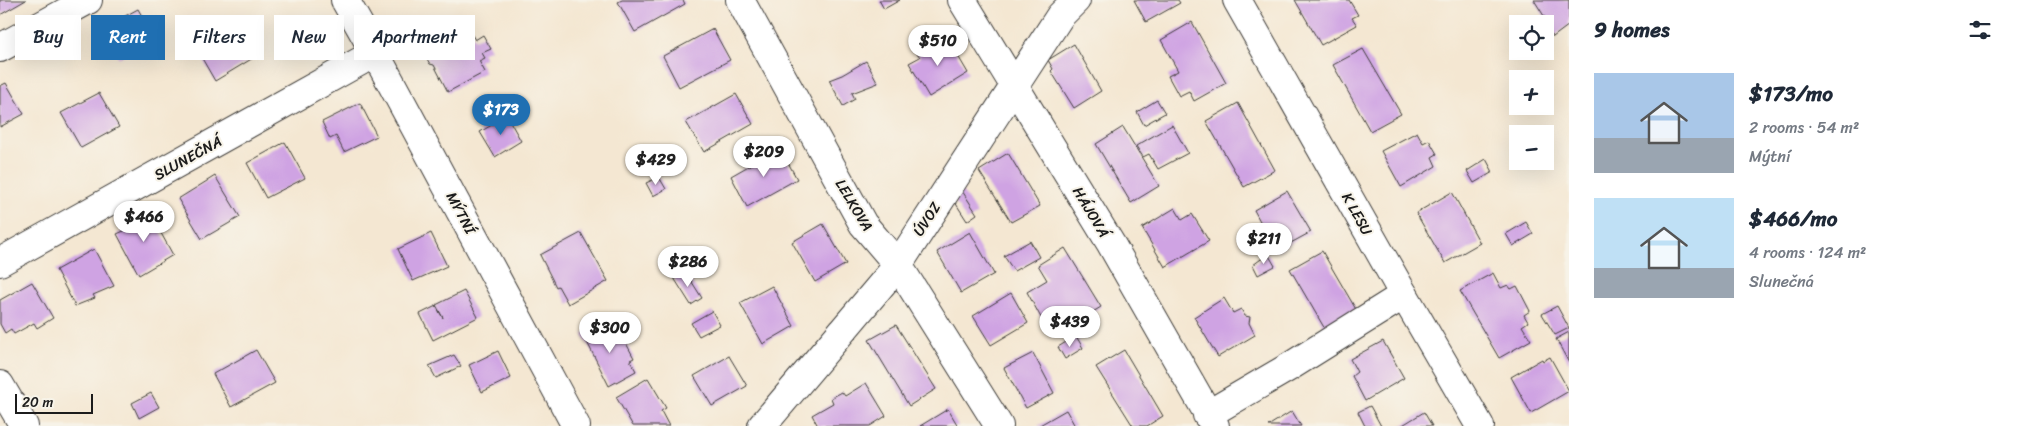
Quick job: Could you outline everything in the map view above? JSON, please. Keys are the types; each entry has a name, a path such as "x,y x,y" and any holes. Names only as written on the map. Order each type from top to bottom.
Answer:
{"street":[{"path":"0,48 88,0"},
{"name":"MÝTNÍ","path":"345,0 354,15"},
{"name":"LELKOVA","path":"740,0 863,224 898,265 999,426"},
{"name":"HÁJOVÁ","path":"962,0 1111,244 1211,420"},
{"name":"ÚVOZ","path":"762,426 898,265 1060,16 1076,0"},
{"name":"K LESU","path":"1237,0 1480,426"},
{"name":"SLUNEČNÁ","path":"0,262 363,60"},
{"name":"MÝTNÍ","path":"380,60 576,426"},
{"path":"1211,420 1289,367 1404,295"},
{"path":"0,385 24,426"}],"building":[{"path":"0,0 26,0 0,15"},
{"path":"622,0 683,0 685,4 635,32 618,2"},
{"path":"879,0 900,0 884,9"},
{"path":"1134,0 1178,0 1180,3 1146,22"},
{"path":"1295,0 1349,0 1358,15 1352,18 1357,25 1321,45"},
{"path":"1534,0 1569,0 1569,25 1554,36 1554,15 1543,15"},
{"path":"138,9 141,15 127,15"},
{"path":"1192,22 1226,83 1194,101 1189,91 1179,96 1168,76 1178,71 1161,40"},
{"path":"713,29 730,60 679,87 663,56"},
{"path":"483,35 491,49 482,53 485,58 479,61 485,72 448,92 434,65 430,64 428,60 475,60 475,40"},
{"path":"948,39 968,73 929,97 909,63 920,57 916,52 934,41 937,46"},
{"path":"1074,44 1101,91 1074,108 1051,71 1053,69 1048,60"},
{"path":"1363,49 1401,114 1370,131 1333,65"},
{"path":"203,60 250,60 215,81"},
{"path":"866,61 878,83 852,93 855,99 843,106 829,80"},
{"path":"6,83 24,114 0,127 0,86"},
{"path":"99,93 119,127 81,148 61,113"},
{"path":"736,94 753,124 704,152 686,122"},
{"path":"1157,100 1165,113 1144,125 1137,112"},
{"path":"360,103 377,136 344,152 336,136 330,139 322,122"},
{"path":"1238,103 1275,170 1244,187 1206,121"},
{"path":"507,116 521,141 495,157 480,132"},
{"path":"1172,125 1188,153 1158,169 1149,154 1143,157 1136,146"},
{"path":"1123,127 1159,186 1131,203 1096,144"},
{"path":"1417,132 1423,143 1429,140 1437,154 1432,157 1436,166 1401,187 1381,151"},
{"path":"285,142 305,178 266,198 247,163"},
{"path":"780,148 797,179 747,207 731,176"},
{"path":"1008,153 1040,206 1011,222 979,171"},
{"path":"1486,159 1493,172 1474,183 1467,171"},
{"path":"215,176 240,217 202,239 178,199"},
{"path":"659,177 666,189 653,196 646,183"},
{"path":"957,183 977,214 967,221 951,196"},
{"path":"1287,191 1311,232 1276,251 1254,210"},
{"path":"1452,192 1480,243 1445,263 1416,213"},
{"path":"1175,208 1182,220 1192,214 1209,241 1165,267 1142,228"},
{"path":"139,214 142,220 151,215 173,255 139,275 117,234 126,230 122,224"},
{"path":"1526,222 1533,234 1513,246 1506,234"},
{"path":"823,224 846,264 815,282 792,242"},
{"path":"970,232 994,274 961,293 937,252"},
{"path":"431,233 447,266 413,281 398,249"},
{"path":"581,233 608,281 568,304 558,286 556,287 540,255"},
{"path":"1030,241 1039,257 1014,271 1004,256"},
{"path":"1065,248 1101,307 1073,324 1066,312 1045,325 1027,292 1047,280 1038,265"},
{"path":"94,249 114,286 93,295 95,298 75,306 56,270"},
{"path":"1322,251 1361,318 1329,336 1290,269"},
{"path":"1268,254 1275,266 1258,275 1253,265"},
{"path":"685,271 702,298 691,305 674,278"},
{"path":"1493,273 1501,288 1508,285 1511,289 1517,286 1530,311 1524,315 1528,322 1522,326 1531,340 1499,358 1460,291"},
{"path":"32,282 53,318 37,328 34,323 14,334 11,329 5,333 0,324 0,300"},
{"path":"772,286 794,326 763,344 740,303"},
{"path":"464,291 478,317 433,340 420,314 436,306 443,318 436,305"},
{"path":"1011,293 1028,323 991,345 973,316"},
{"path":"1224,298 1233,313 1241,309 1245,316 1250,317 1249,323 1255,335 1218,357 1194,317"},
{"path":"1557,306 1569,328 1555,335 1542,314"},
{"path":"712,311 720,325 699,336 691,323"},
{"path":"603,323 610,336 620,332 634,358 630,360 636,371 609,386 583,334"},
{"path":"896,325 936,389 909,406 869,340"},
{"path":"1569,332 1569,363 1556,339"},
{"path":"1076,336 1083,348 1065,359 1058,347"},
{"path":"1383,341 1404,378 1365,401 1352,376 1357,372 1350,359"},
{"path":"256,350 275,383 231,407 213,374"},
{"path":"1124,350 1163,416 1147,426 1133,426 1096,367"},
{"path":"498,351 511,378 482,392 469,365"},
{"path":"1033,353 1054,393 1026,408 1004,368"},
{"path":"454,355 461,366 436,378 429,366"},
{"path":"729,356 747,386 712,406 694,376"},
{"path":"1550,357 1569,391 1531,413 1511,377 1542,359 1543,361"},
{"path":"648,378 666,408 661,411 669,426 633,426 616,397"},
{"path":"866,383 886,416 870,426 818,426 812,415 833,403 831,398 842,392 845,396"},
{"path":"151,393 159,407 139,418 132,403"},
{"path":"1370,406 1381,426 1365,426 1358,412"},
{"path":"948,409 958,426 920,426"},
{"path":"1066,410 1075,426 1038,426"},
{"path":"1292,411 1301,426 1268,426"},
{"path":"1424,412 1432,426 1401,426"}]}
